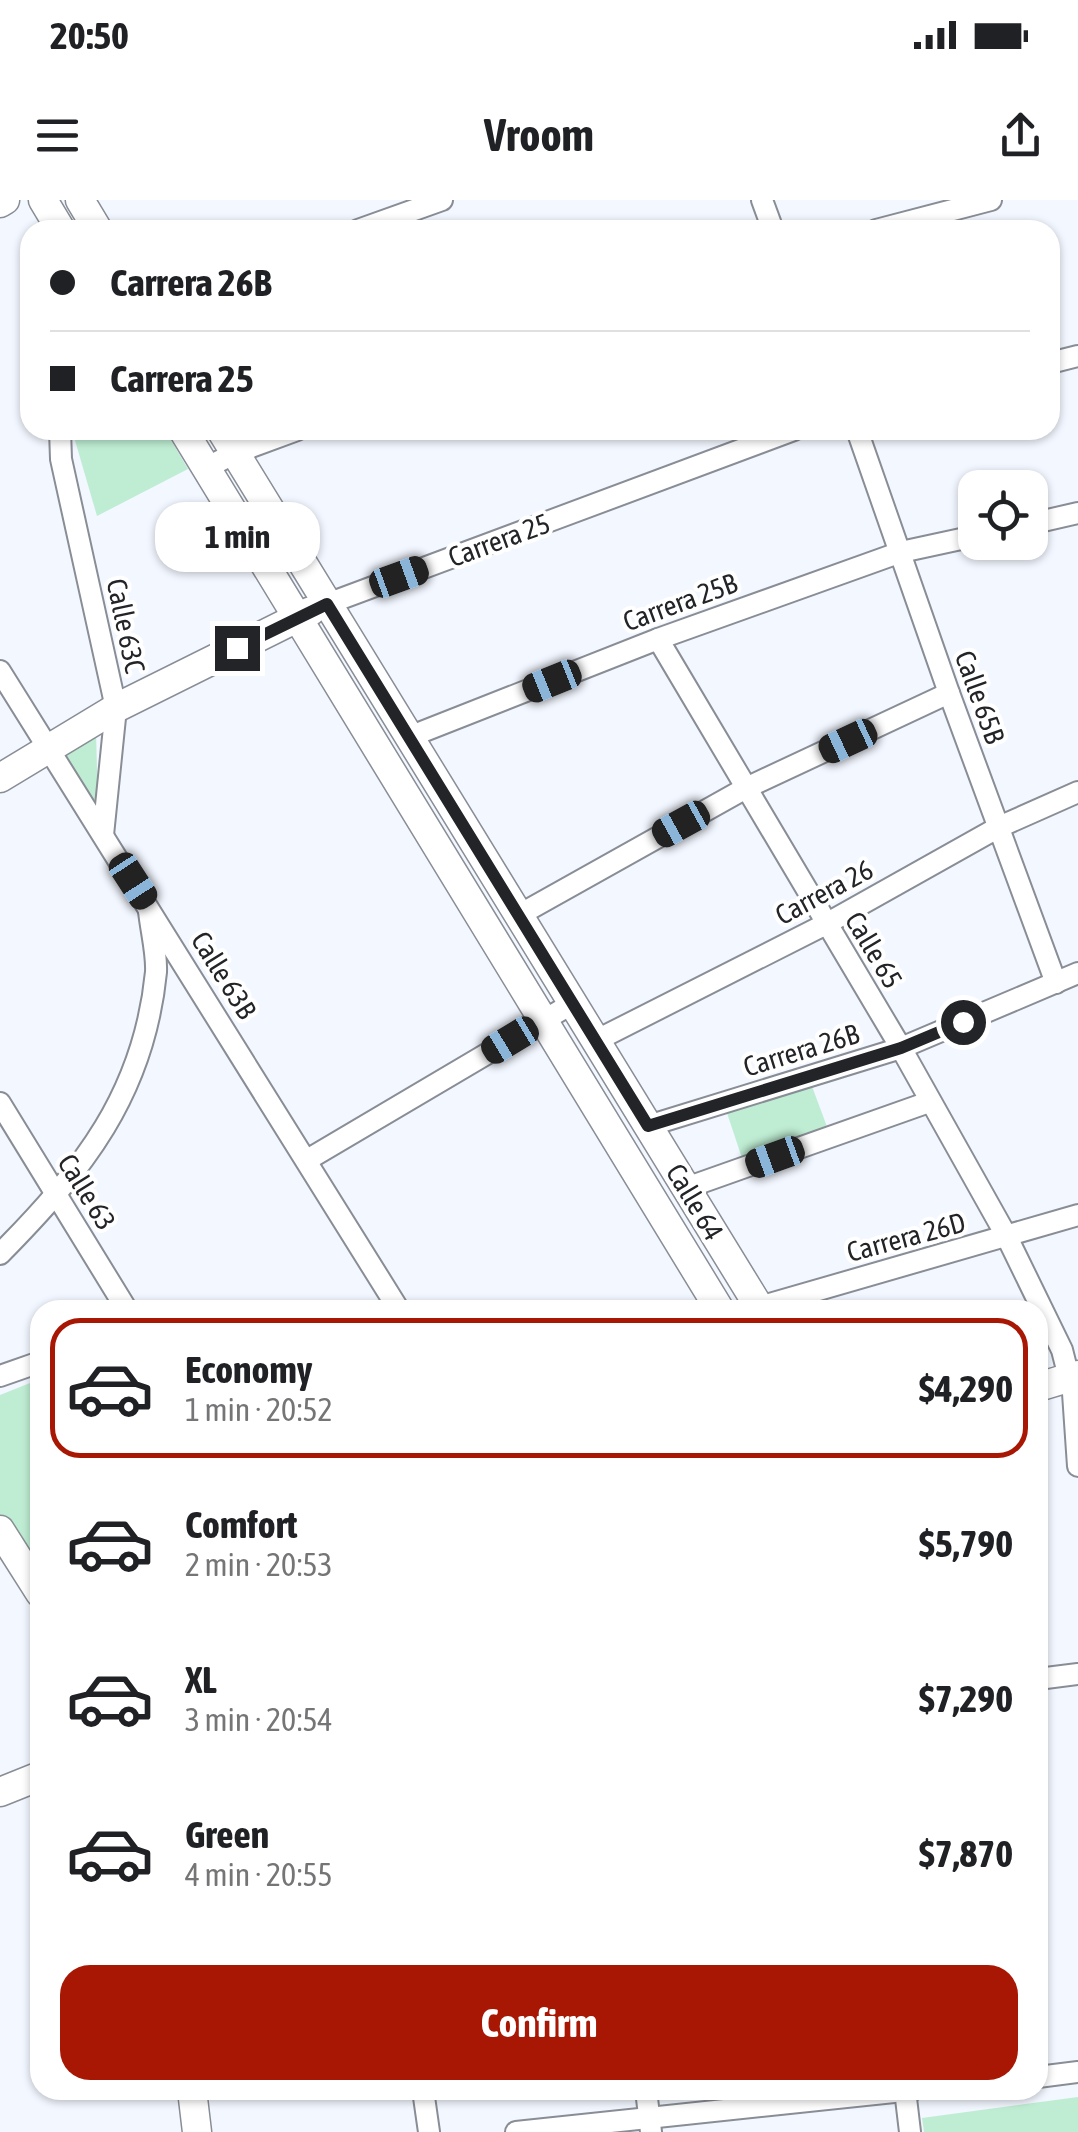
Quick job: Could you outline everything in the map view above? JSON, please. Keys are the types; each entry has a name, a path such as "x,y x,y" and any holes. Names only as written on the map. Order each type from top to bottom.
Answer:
{"street":[{"path":"386,220 442,200"},
{"path":"914,220 991,200"},
{"name":"Calle 63C","path":"60,440 61,459 116,708 103,835"},
{"name":"Calle 64","path":"189,440 714,1300"},
{"name":"Carrera 25","path":"0,778 116,708 327,604 767,440"},
{"name":"Calle 65B","path":"861,440 1056,982"},
{"path":"206,468 228,441"},
{"name":"Calle 64","path":"228,441 751,1300"},
{"path":"1048,520 1078,513"},
{"name":"Carrera 25B","path":"409,737 658,638 900,552 958,540"},
{"name":"Calle 65","path":"658,638 901,1048 1007,1237 1038,1300"},
{"name":"Calle 63B","path":"0,671 393,1300"},
{"path":"518,915 746,788 949,693"},
{"path":"408,798 437,782"},
{"name":"Carrera 26","path":"595,1040 826,924 999,827 1078,792"},
{"path":"0,1254 56,1197 117,1111 144,1037 156,968 148,904"},
{"name":"Carrera 26B","path":"648,1126 901,1048 1078,973"},
{"path":"307,1160 572,1003"},
{"path":"686,1188 930,1102"},
{"name":"Calle 63","path":"0,1103 121,1300"},
{"name":"Carrera 26D","path":"784,1300 1078,1215"},
{"name":"Calle 65","path":"1048,1321 1074,1376 1078,1466"},
{"path":"0,1376 30,1366"},
{"path":"1048,1384 1074,1376"},
{"path":"0,1530 30,1577"},
{"path":"1048,1678 1078,1674"},
{"path":"0,1792 30,1780"},
{"path":"1048,2076 1078,2072"},
{"path":"193,2100 197,2132"},
{"path":"424,2100 429,2132"},
{"path":"647,2100 650,2125"},
{"path":"516,2132 650,2125 834,2100"},
{"path":"908,2100 910,2132"}],"green space":[{"path":"75,440 171,440 188,469 97,516"},
{"path":"96,731 98,808 57,750"},
{"path":"810,1081 829,1132 743,1161 725,1107"},
{"path":"30,1383 30,1563 0,1516 0,1395"},
{"path":"1078,2097 1078,2132 924,2132 922,2118"}],"route":[{"path":"237,648 327,604 648,1126 901,1048 963,1022"}]}
